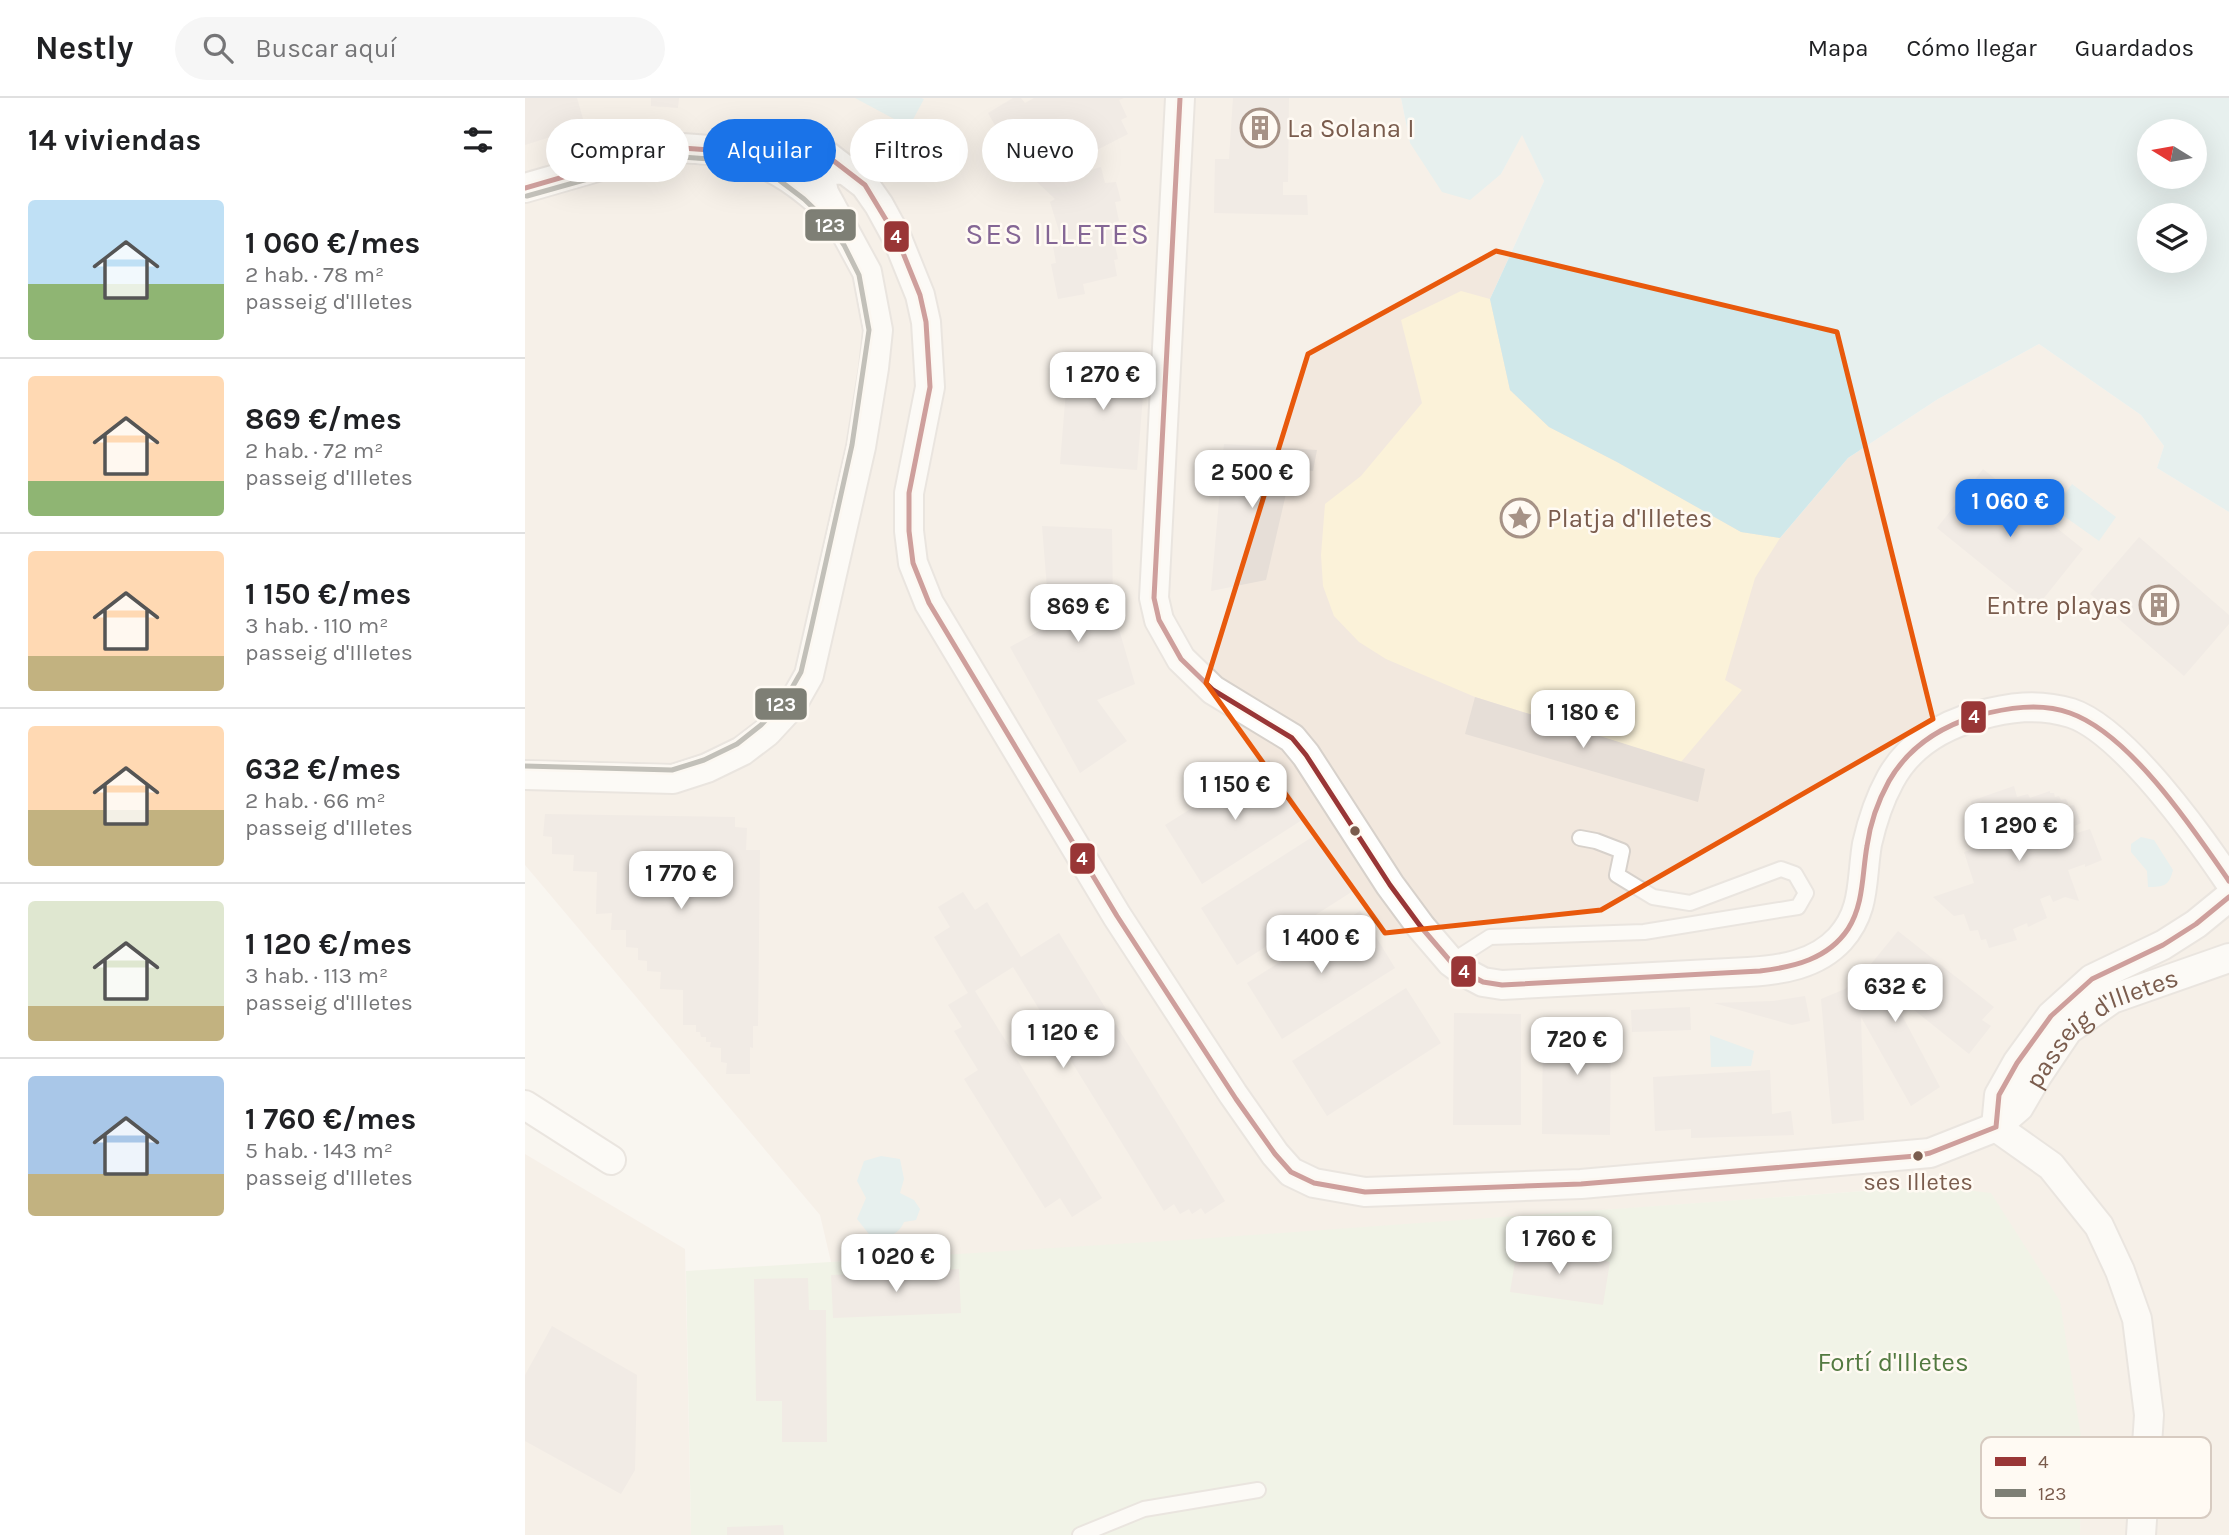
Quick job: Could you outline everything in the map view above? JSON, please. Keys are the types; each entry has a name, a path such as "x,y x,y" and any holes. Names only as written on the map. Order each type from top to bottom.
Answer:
{"street":[{"path":"1180,98 1154,598 1159,620 1181,659 1213,690 1292,738 1306,755 1390,885 1420,927 1451,962 1483,982 1502,985 1748,972 1804,964 1839,940 1855,918 1861,902 1867,845 1876,810 1891,778 1908,754 1931,734 1961,720 2027,706 2072,714 2093,723 2157,785 2229,881"},
{"name":"passeig d'Illetes","path":"525,188 632,157 681,148 703,150"},
{"name":"passeig d'Illetes","path":"836,162 865,185 879,205 897,239 920,295 926,321 930,387 909,493 909,531 913,563 929,603 1117,916 1236,1099 1291,1172 1314,1184 1365,1192 1581,1184 1930,1153 1996,1128 2019,1107 2068,1030 2112,999 2229,958"},
{"path":"525,775 673,779 707,768 741,751 768,732 792,705 809,675 861,446 878,330 867,272 824,193 821,179 826,169 847,170"},
{"path":"796,182 837,217"},
{"name":"passeig d'Illetes","path":"1996,1128 1999,1095 2017,1063 2051,1016 2092,979 2163,945 2196,924 2229,897"},
{"path":"525,1105 611,1160"},
{"path":"1996,1128 2051,1166 2099,1226 2120,1271 2137,1319 2149,1415 2148,1437"}],"lane":[{"path":"1451,962 1490,937 1644,932 1798,907 1805,893 1795,874 1781,869 1690,902 1653,897 1616,875 1622,851 1580,838"},
{"path":"1080,1535 1144,1509 1258,1490"}],"highlighted area":[{"path":"1496,251 1837,332 1933,719 1601,910 1385,933 1206,683 1308,354"}],"shaded area":[{"path":"525,98 1401,98 1410,143 1501,174 1522,134 1544,181 1490,299 1780,538 1848,458 1938,399 2039,344 2141,415 2164,446 2157,468 2229,512 2229,1535 2080,1535 2080,1518 2211,1518 2211,1437 2067,1437 1933,1186 1005,1254 831,1262 820,1215 525,865"},
{"path":"525,1154 685,1249 691,1535 525,1535"}],"green space":[{"name":"Fortí d'Illetes","path":"1933,1186 1991,1193 2060,1301 2081,1437 1981,1437 1981,1518 2080,1518 2080,1535 691,1535 686,1271 1197,1239"}],"sand":[{"name":"Platja d'Illetes","path":"1461,291 1490,299 1510,390 1549,427 1741,532 1780,538 1755,578 1725,680 1742,690 1681,762 1475,697 1386,659 1359,642 1334,616 1323,586 1321,555 1325,504 1361,476 1422,403 1401,320"}],"water":[{"path":"855,98 924,99 913,119 894,119"},
{"path":"1401,98 2229,98 2229,512 2157,468 2164,446 2141,415 2039,344 1938,399 1848,458 1780,538 1741,532 1549,427 1510,390 1490,299 1544,181 1522,135 1501,174 1470,200 1442,192 1410,143"},
{"path":"2072,484 2116,517 2099,541 2054,509"},
{"path":"2141,837 2154,840 2173,870 2170,879 2158,887 2148,887 2147,871 2131,852 2131,844"},
{"path":"1710,1035 1754,1051 1751,1066 1711,1067"},
{"path":"881,1156 900,1159 904,1179 900,1193 914,1200 920,1209 916,1220 904,1222 895,1233 887,1237 872,1238 857,1219 866,1198 857,1181 864,1161"}],"building":[{"path":"525,98 577,98 583,119 546,119 546,138 525,145"},
{"path":"651,98 679,98 678,108 651,106"},
{"path":"1013,98 1021,98 1025,103 1034,98 1124,98 1119,100 1127,117 1121,120 1128,134 1098,149 1098,119 991,119 988,113"},
{"name":"La Solana I","path":"1233,98 1289,98 1288,182 1283,182 1283,195 1307,195 1308,215 1214,213 1215,159 1229,159"},
{"path":"1101,167 1105,183 1116,182 1121,201 1115,202 1119,221 1114,222 1117,234 1121,233 1123,244 1115,245 1117,276 1083,284 1085,294 1058,299 1051,264 1056,263 1053,246 1063,244 1050,202 1055,199 1037,182 1098,182 1098,168"},
{"path":"1069,353 1146,359 1137,470 1060,464"},
{"path":"1224,444 1317,450 1313,471 1292,468 1266,580 1211,591"},
{"path":"1983,469 2083,549 2036,608 1937,528"},
{"path":"1042,526 1112,529 1113,609 1135,684 1097,700 1127,741 1080,773 1010,647 1050,625"},
{"name":"Entre playas","path":"2139,537 2229,615 2229,624 2184,676 2090,594"},
{"path":"1475,697 1705,769 1698,802 1465,734"},
{"path":"1269,760 1305,818 1202,884 1165,825"},
{"path":"2014,786 2017,797 2028,794 2030,798 2050,791 2061,800 2066,799 2069,806 2074,805 2081,823 2075,826 2077,833 2090,829 2102,860 2068,870 2079,901 2065,897 2053,902 2050,895 2040,899 2047,918 2028,927 2027,923 2013,929 2017,940 1989,948 1986,939 1981,940 1978,930 1970,931 1964,914 1954,916 1933,897 1974,883 1964,852 1980,847 1971,801"},
{"path":"545,814 735,817 735,827 747,828 746,850 760,850 758,1026 753,1026 750,1074 726,1074 727,1063 721,1062 721,1048 710,1047 711,1042 706,1042 706,1037 701,1037 700,1032 696,1032 696,1025 683,1025 683,990 660,989 661,972 647,971 647,961 638,960 638,948 626,947 626,930 611,930 612,913 596,914 597,872 573,871 574,855 552,854 552,837 543,836"},
{"path":"1317,834 1353,891 1237,965 1201,908"},
{"path":"963,892 975,910 987,902 1021,957 1059,933 1225,1201 1205,1214 1201,1208 1192,1214 1189,1209 1180,1214 1174,1204 1164,1211 1013,967 975,991 1102,1198 1072,1217 1060,1198 1045,1208 964,1079 978,1070 954,1031 962,1027 948,1005 968,993 934,937 950,927 938,907"},
{"path":"1360,911 1395,968 1282,1039 1247,983"},
{"path":"1898,931 1994,1007 1982,1020 1991,1026 1969,1054 1888,989 1940,1087 1911,1106 1861,1017 1864,1120 1832,1124 1821,999 1845,989 1871,964"},
{"path":"1406,988 1441,1043 1327,1116 1292,1061"},
{"path":"1805,996 1810,1021 1792,1025 1714,1003 1773,1001"},
{"path":"1690,1007 1691,1030 1632,1032 1631,1010"},
{"path":"1454,1013 1521,1014 1521,1125 1453,1125"},
{"path":"1543,1020 1611,1020 1610,1135 1542,1134"},
{"path":"1770,1070 1772,1114 1791,1111 1794,1135 1691,1138 1691,1129 1655,1131 1653,1077"},
{"path":"1518,1244 1610,1262 1603,1305 1510,1292"},
{"path":"959,1269 961,1313 833,1318 831,1275"},
{"path":"808,1278 809,1310 826,1310 827,1442 782,1442 782,1401 756,1401 754,1279"},
{"path":"552,1326 637,1375 635,1470 621,1494 525,1441 525,1375"},
{"path":"783,1525 784,1535 727,1535 727,1527"}],"transit line":[{"name":"4","path":"1180,98 1154,598 1159,620 1181,659 1213,690 1292,738 1306,755 1390,885 1451,962 1483,982 1502,985 1760,971 1809,960 1831,948 1853,919 1860,899 1868,838 1875,813 1889,781 1906,758 1926,740 1950,726 1976,716 2023,707 2070,713 2093,724 2115,741 2159,786 2229,881"},
{"name":"4","path":"525,188 632,157 682,148 724,151 779,148 826,155 865,185 897,238 920,295 926,322 930,387 909,493 909,531 913,563 929,603 1117,916 1236,1099 1291,1172 1314,1183 1365,1192 1581,1184 1916,1156 1996,1127"},
{"name":"123","path":"525,766 672,770 704,760 737,744 761,725 785,700 801,672 811,629 852,445 869,330 859,275 829,223 779,180 750,167 723,160 682,157 634,166 527,196"},
{"name":"4","path":"1996,1127 1999,1095 2017,1063 2051,1016 2092,979 2163,945 2196,924 2229,897"}],"place":[{"name":"La Solana I","path":"1260,128"},
{"name":"Platja d'Illetes","path":"1520,518"},
{"name":"Entre playas","path":"2159,605"},
{"name":"ses Illetes","path":"1918,1156"}],"district":[{"name":"SES ILLETES","path":"1058,234"}]}
